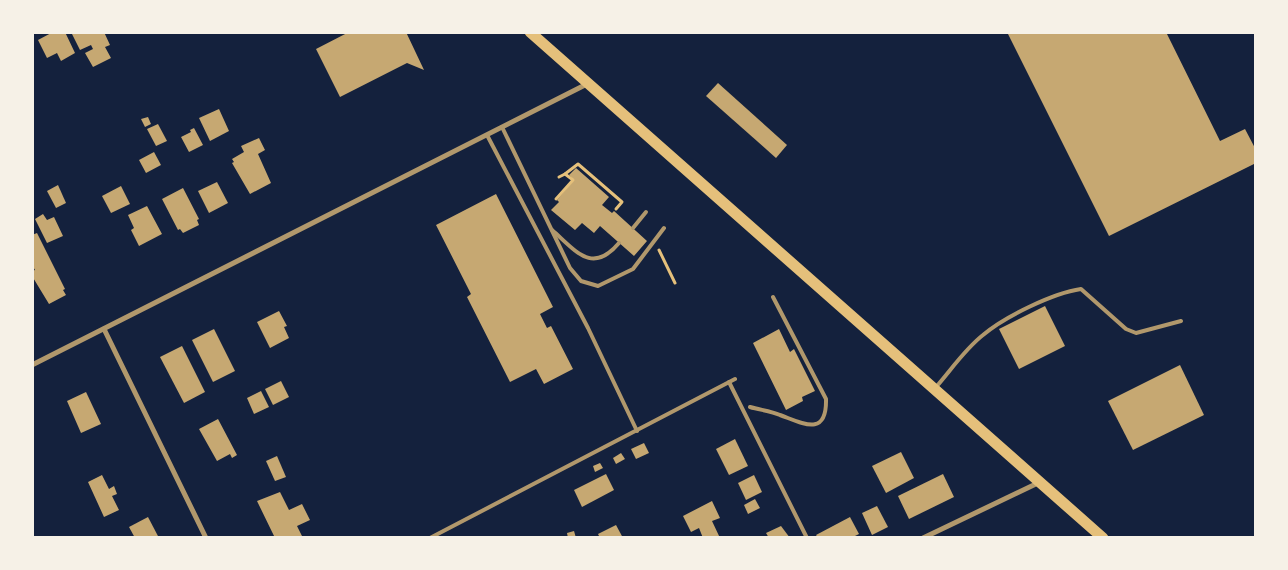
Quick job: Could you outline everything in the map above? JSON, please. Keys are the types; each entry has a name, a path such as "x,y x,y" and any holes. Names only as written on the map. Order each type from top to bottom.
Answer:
{"main road":[{"path":"530,32 1103,538"}],"street":[{"path":"32,365 589,84"},
{"path":"104,329 206,538"},
{"path":"923,538 1040,482"}],"lane":[{"path":"502,127 570,268 581,281 598,286 634,269 664,228"},
{"path":"487,135 588,328 637,431"},
{"path":"633,228 646,212"},
{"path":"551,228 579,254 594,260 605,257 619,243"},
{"path":"935,388 988,331 1051,297 1069,291 1081,289 1126,329 1136,332 1181,321"},
{"path":"750,407 780,415 804,426 814,424 822,418 826,410 826,398 773,297"},
{"path":"430,538 735,379"},
{"path":"729,382 808,538"}],"path":[{"path":"559,177 578,164 622,202 616,210"},
{"path":"556,199 573,180 566,174"},
{"path":"654,244 675,283"}],"building":[{"path":"53,32 65,32 75,53 61,61 57,53 47,58 38,40"},
{"path":"71,32 104,32 110,45 105,47 111,58 93,67 85,53 93,49 91,45 80,50"},
{"path":"349,32 406,32 424,70 407,63 340,97 316,49"},
{"path":"1007,32 1166,32 1220,141 1245,129 1256,150 1256,163 1109,236"},
{"path":"718,83 787,145 776,158 706,96"},
{"path":"219,109 229,131 210,141 199,118"},
{"path":"148,117 151,124 145,127 141,119"},
{"path":"158,124 167,141 156,146 147,129"},
{"path":"194,128 203,145 189,152 181,137 191,132 190,130"},
{"path":"259,138 265,150 258,154 271,183 250,194 232,163 234,162 232,159 244,152 241,146"},
{"path":"154,152 161,165 146,173 139,160"},
{"path":"576,168 609,197 602,205 612,213 614,211 647,241 634,256 600,226 594,233 582,223 575,230 551,210 574,180 569,175"},
{"path":"217,182 228,203 209,213 198,191"},
{"path":"58,185 66,203 56,208 47,191"},
{"path":"121,186 130,204 111,213 102,196"},
{"path":"183,188 199,219 197,220 199,225 183,233 180,229 178,230 162,199"},
{"path":"496,194 553,307 540,314 547,328 551,326 573,369 544,384 536,369 510,382 467,297 471,294 436,225"},
{"path":"147,206 162,234 139,246 131,230 134,228 128,215"},
{"path":"43,214 47,220 54,217 63,236 47,243 35,219"},
{"path":"37,233 65,289 63,290 66,295 49,304 32,276 32,271 35,270 32,265 32,235"},
{"path":"1045,306 1065,346 1019,369 999,329"},
{"path":"279,311 287,326 284,327 289,338 270,348 257,322"},
{"path":"214,329 235,371 213,382 192,340"},
{"path":"779,329 790,352 794,349 815,391 802,397 803,401 786,410 753,343"},
{"path":"182,346 205,392 184,403 160,357"},
{"path":"1180,365 1204,415 1133,450 1108,401"},
{"path":"281,381 289,397 273,405 265,389"},
{"path":"261,391 269,407 254,414 247,398"},
{"path":"86,392 101,424 81,433 67,401"},
{"path":"218,419 237,455 232,458 230,454 217,461 199,429"},
{"path":"735,439 748,466 729,475 716,449"},
{"path":"644,443 649,453 636,459 631,449"},
{"path":"901,452 914,478 886,493 872,466"},
{"path":"621,453 625,459 616,464 613,458"},
{"path":"277,456 286,477 275,481 266,461"},
{"path":"600,463 603,468 595,472 593,466"},
{"path":"606,474 614,490 582,507 574,490"},
{"path":"943,474 954,497 909,519 898,496"},
{"path":"102,475 109,489 114,486 117,494 112,496 119,510 104,517 88,482"},
{"path":"754,475 762,492 746,500 738,483"},
{"path":"280,492 289,510 302,504 310,520 297,526 303,538 275,538 257,501"},
{"path":"755,499 760,508 748,514 744,505"},
{"path":"712,501 720,518 712,521 720,538 703,538 699,528 691,532 683,516"},
{"path":"877,506 888,527 872,535 862,513"},
{"path":"148,517 159,538 135,538 129,527"},
{"path":"850,517 859,534 851,538 818,538 816,535"},
{"path":"616,525 623,538 600,538 598,534"},
{"path":"781,526 790,538 769,538 766,533"},
{"path":"574,531 576,538 568,538 567,533"}]}
